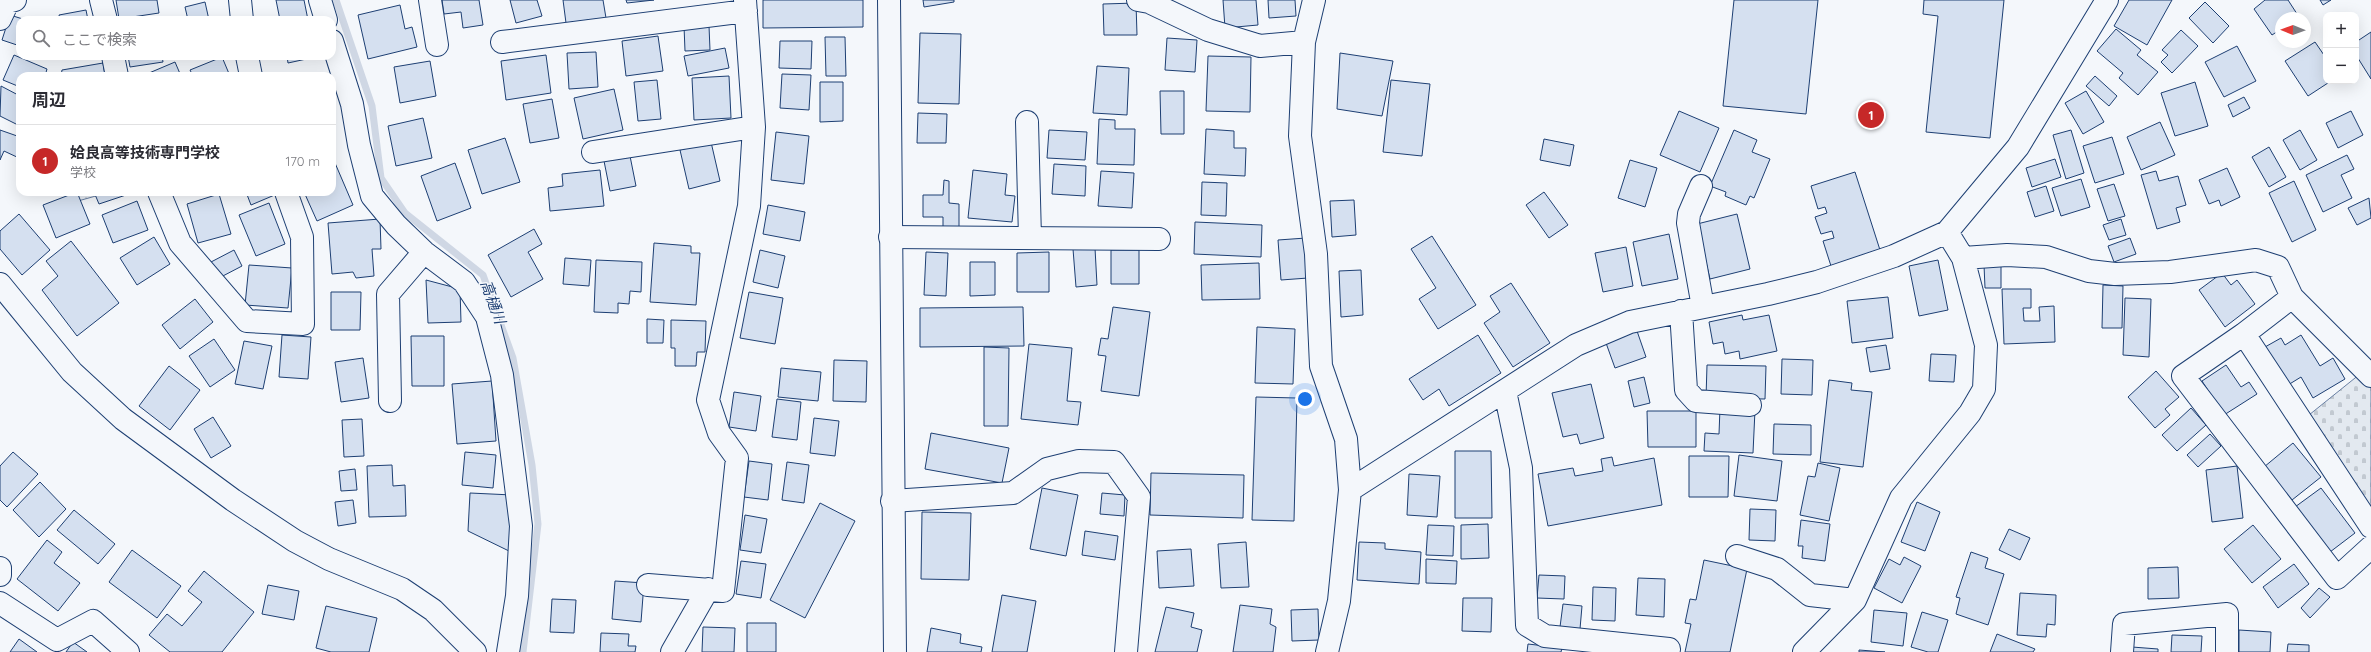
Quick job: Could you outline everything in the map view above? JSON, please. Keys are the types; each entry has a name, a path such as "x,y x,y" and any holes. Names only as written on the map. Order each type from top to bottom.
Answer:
{"street":[{"path":"0,19 8,2 15,0"},
{"path":"101,0 105,16"},
{"path":"240,0 242,16"},
{"path":"320,0 325,16"},
{"path":"430,0 437,45"},
{"path":"888,0 892,501 895,652"},
{"path":"1138,0 1149,2 1208,30 1260,46 1304,42"},
{"path":"1314,0 1304,42 1300,136 1316,254 1321,366 1346,439 1350,490 1339,601 1326,652"},
{"path":"1350,490 1576,345 1630,322 1817,282 1894,256 1947,232 2018,147 2107,0"},
{"path":"502,42 746,6 754,127 749,206 708,400 720,433 737,458 723,591 648,585"},
{"path":"336,54 352,104 359,145 372,196 396,225 424,252 464,282 487,317 502,374 521,526 518,596 508,652"},
{"path":"114,60 116,72"},
{"path":"248,60 250,72"},
{"path":"1027,122 1030,238"},
{"path":"593,152 754,127"},
{"path":"1701,186 1689,214 1688,223 1703,307"},
{"path":"162,196 180,243 247,321 303,324 302,237 287,196"},
{"path":"1804,652 1855,600 1901,498 1970,413 1984,390 1986,345 1963,258 1947,232"},
{"path":"890,237 1159,239"},
{"path":"390,401 388,294 424,252"},
{"path":"1963,258 2007,255 2046,257 2089,271 2116,274 2170,272 2256,260 2278,267 2292,297 2371,376"},
{"path":"0,284 72,372 123,419 232,500 295,541 329,559 402,589 434,610 475,652"},
{"path":"2292,297 2244,334 2183,376 2337,578 2371,547"},
{"path":"1681,311 1686,390 1696,401 1750,405"},
{"path":"2244,334 2371,527"},
{"path":"1505,391 1521,468 1527,625 1544,636 1669,649"},
{"path":"892,501 1013,493 1047,469 1079,461 1114,462 1139,497 1126,652"},
{"path":"1737,556 1777,569 1810,595 1855,600"},
{"path":"0,568 0,575"},
{"path":"672,652 708,589"},
{"path":"0,603 57,640 93,621 128,652"},
{"path":"2122,652 2124,624 2226,614 2227,652"}],"green space":[{"path":"72,196 96,196 78,201"},
{"path":"2360,374 2371,384 2371,507 2304,419"}],"building":[{"path":"116,0 157,0 159,13 139,16 119,16"},
{"path":"276,0 304,0 307,16 279,16"},
{"path":"442,0 479,0 483,25 463,28 461,12 444,14"},
{"path":"510,0 537,0 542,16 516,23"},
{"path":"563,0 603,0 606,18 566,23"},
{"path":"626,0 654,0 627,3"},
{"path":"763,0 863,0 863,27 763,28"},
{"path":"923,0 954,0 954,2 924,7"},
{"path":"1223,0 1256,0 1258,25 1225,28"},
{"path":"1268,0 1295,0 1296,16 1269,18"},
{"path":"1734,0 1818,0 1806,114 1723,106"},
{"path":"1924,0 2004,0 1990,138 1926,132 1938,16 1923,14"},
{"path":"2129,0 2172,0 2147,45 2114,26"},
{"path":"2265,0 2288,0 2296,12 2275,12 2275,33 2272,35 2254,9"},
{"path":"2320,0 2331,0 2323,5"},
{"path":"205,2 208,16 187,16 185,7"},
{"path":"2205,2 2229,26 2213,43 2189,18"},
{"path":"1136,3 1137,35 1104,35 1103,4"},
{"path":"400,5 405,29 412,27 417,47 368,59 358,15"},
{"path":"86,10 87,16 59,16"},
{"path":"10,15 16,17 16,45 2,40"},
{"path":"684,26 709,26 710,50 685,51"},
{"path":"2116,29 2141,50 2137,55 2158,72 2138,95 2119,78 2123,73 2097,51"},
{"path":"2181,30 2198,46 2172,73 2161,62 2168,55 2162,50"},
{"path":"2371,32 2371,79 2359,60 2359,40"},
{"path":"920,33 961,34 959,104 918,103"},
{"path":"658,36 663,71 626,76 622,41"},
{"path":"825,37 845,37 846,76 826,76"},
{"path":"1167,38 1197,40 1195,72 1165,70"},
{"path":"780,41 812,41 811,69 779,68"},
{"path":"2315,42 2323,54 2323,84 2326,84 2308,96 2285,61 2306,48 2311,48 2311,45"},
{"path":"2237,46 2256,81 2224,97 2205,62"},
{"path":"725,48 729,68 688,76 684,56"},
{"path":"596,52 598,87 569,89 567,53"},
{"path":"1340,53 1393,61 1382,116 1337,109"},
{"path":"14,55 16,56 16,60 26,60 47,69 46,72 16,72 16,85 3,80"},
{"path":"546,55 551,93 506,100 501,61"},
{"path":"1208,56 1251,57 1250,112 1206,111"},
{"path":"129,60 163,60 163,62 130,67"},
{"path":"215,60 223,60 228,72 191,72 190,70"},
{"path":"288,60 302,60 288,63"},
{"path":"430,61 436,96 400,103 394,67"},
{"path":"175,62 179,72 151,72"},
{"path":"103,63 104,72 62,72 62,70"},
{"path":"1097,66 1129,68 1127,115 1093,113"},
{"path":"782,74 811,75 809,110 780,108"},
{"path":"729,76 731,118 694,120 692,78"},
{"path":"2095,76 2117,96 2109,106 2086,86"},
{"path":"657,80 661,119 638,121 634,82"},
{"path":"1391,80 1430,84 1422,156 1383,152"},
{"path":"820,82 843,82 843,121 820,122"},
{"path":"2195,82 2208,126 2175,136 2161,93"},
{"path":"1,86 16,94 16,124 0,116"},
{"path":"614,89 623,130 583,139 574,98"},
{"path":"1160,91 1184,91 1184,134 1161,134"},
{"path":"2086,91 2104,122 2083,134 2065,103"},
{"path":"2244,97 2250,108 2233,117 2228,105"},
{"path":"552,99 559,138 530,143 523,104"},
{"path":"1679,111 1719,128 1700,172 1660,155"},
{"path":"2351,111 2363,135 2338,148 2326,123"},
{"path":"918,113 947,114 946,143 917,143"},
{"path":"423,118 432,158 396,166 388,126"},
{"path":"1099,119 1115,120 1115,129 1135,129 1134,165 1097,164"},
{"path":"2160,122 2175,155 2141,170 2127,137"},
{"path":"1206,129 1234,131 1234,148 1246,148 1245,176 1204,174"},
{"path":"0,130 16,136 16,157 4,151 0,160"},
{"path":"1049,130 1087,132 1085,160 1047,158"},
{"path":"1734,130 1757,140 1752,152 1770,159 1754,198 1750,196 1746,205 1725,196 1726,192 1710,186"},
{"path":"2071,130 2084,173 2066,179 2053,135"},
{"path":"2300,130 2317,160 2300,170 2283,140"},
{"path":"776,132 809,136 804,184 771,180"},
{"path":"2112,137 2124,174 2095,183 2083,146"},
{"path":"505,138 520,182 482,194 468,150"},
{"path":"1544,139 1574,145 1570,166 1540,160"},
{"path":"711,142 720,181 689,189 680,150"},
{"path":"2269,147 2286,177 2269,187 2252,157"},
{"path":"2347,155 2354,169 2341,175 2352,198 2323,212 2306,175"},
{"path":"630,156 636,186 610,191 604,161"},
{"path":"2055,159 2061,177 2032,187 2026,168"},
{"path":"1630,160 1657,168 1645,207 1618,198"},
{"path":"455,163 471,208 437,221 421,176"},
{"path":"1054,164 1086,166 1085,196 1052,194"},
{"path":"336,165 353,205 317,221 306,196 336,196"},
{"path":"2227,168 2240,197 2221,206 2219,200 2209,204 2199,180"},
{"path":"600,170 604,206 550,211 548,188 563,186 562,174"},
{"path":"973,170 1007,174 1005,195 1015,196 1012,222 968,218"},
{"path":"1101,171 1134,173 1132,208 1098,206"},
{"path":"2156,171 2159,181 2178,176 2186,205 2176,208 2180,222 2157,229 2141,175"},
{"path":"1855,172 1880,250 1831,266 1823,241 1834,238 1832,231 1821,234 1815,217 1827,213 1825,207 1818,209 1811,186"},
{"path":"2081,179 2090,207 2061,216 2052,188"},
{"path":"944,180 949,181 949,203 959,204 959,228 943,228 943,217 923,217 923,195 943,195"},
{"path":"2294,181 2316,230 2292,242 2269,193"},
{"path":"1202,182 1227,183 1226,216 1201,215"},
{"path":"2114,184 2125,216 2108,221 2097,189"},
{"path":"2046,186 2054,211 2035,217 2027,192"},
{"path":"1544,192 1568,225 1549,238 1526,205"},
{"path":"67,196 79,196 90,224 56,238 43,205"},
{"path":"96,196 123,196 99,204"},
{"path":"213,196 220,196 231,234 198,243 187,204"},
{"path":"248,196 272,196 251,205"},
{"path":"2369,198 2371,218 2357,225 2348,208"},
{"path":"1354,200 1356,235 1332,237 1330,201"},
{"path":"137,201 148,230 113,243 102,215"},
{"path":"269,203 285,244 256,256 239,215"},
{"path":"768,205 805,212 800,241 763,234"},
{"path":"19,214 50,250 22,275 0,249 0,231"},
{"path":"1737,214 1750,269 1710,279 1697,224"},
{"path":"380,219 381,249 372,249 374,276 356,278 353,272 332,274 328,223"},
{"path":"2121,219 2126,235 2109,240 2103,225"},
{"path":"1195,222 1262,225 1261,257 1194,254"},
{"path":"534,229 542,244 528,252 543,279 511,297 488,255"},
{"path":"1669,234 1678,279 1642,286 1633,242"},
{"path":"1432,236 1476,305 1438,329 1419,299 1436,288 1411,249"},
{"path":"154,237 170,264 137,285 120,258"},
{"path":"1306,238 1308,278 1281,280 1278,240"},
{"path":"2130,238 2136,254 2114,262 2108,246"},
{"path":"71,241 119,303 77,336 42,290 58,276 46,261"},
{"path":"654,243 691,246 691,253 700,253 696,305 650,302"},
{"path":"1626,247 1633,286 1603,292 1595,253"},
{"path":"1095,248 1097,285 1076,287 1073,249"},
{"path":"234,250 242,266 219,278 211,262"},
{"path":"760,250 785,256 778,288 753,282"},
{"path":"1111,250 1139,250 1139,284 1111,284"},
{"path":"926,252 948,253 946,296 924,295"},
{"path":"1049,252 1049,292 1017,292 1017,253"},
{"path":"565,258 591,260 589,286 563,284"},
{"path":"596,260 642,262 641,292 630,291 629,304 618,303 618,313 594,312"},
{"path":"1938,260 1948,310 1919,316 1909,266"},
{"path":"970,262 995,262 995,295 970,296"},
{"path":"1259,263 1260,299 1202,300 1201,265"},
{"path":"249,265 292,268 288,308 245,305"},
{"path":"1984,265 2001,265 2001,288 1985,288"},
{"path":"1361,270 1363,315 1341,317 1339,271"},
{"path":"2222,273 2231,285 2237,280 2255,304 2225,327 2199,290"},
{"path":"426,280 460,289 461,322 428,323"},
{"path":"1511,283 1550,343 1513,367 1484,323 1500,312 1490,296"},
{"path":"2103,285 2123,286 2122,328 2102,328"},
{"path":"2002,289 2031,289 2031,308 2023,308 2024,321 2040,321 2039,307 2054,306 2055,342 2004,344"},
{"path":"331,292 361,292 360,330 331,330"},
{"path":"749,292 783,298 775,344 740,338"},
{"path":"1888,297 1893,338 1852,343 1847,301"},
{"path":"2125,298 2151,299 2149,357 2123,355"},
{"path":"195,299 213,322 180,349 162,325"},
{"path":"1023,307 1024,346 920,347 920,308"},
{"path":"1113,307 1150,312 1139,396 1101,391 1106,356 1098,355 1101,338 1108,339"},
{"path":"1742,315 1743,320 1769,315 1777,351 1740,359 1739,351 1725,354 1723,342 1713,344 1709,322"},
{"path":"647,319 664,320 663,343 647,343"},
{"path":"671,320 706,321 705,352 697,352 696,366 675,366 675,348 671,348"},
{"path":"1257,327 1295,329 1293,384 1255,383"},
{"path":"1637,331 1646,357 1615,368 1606,343"},
{"path":"282,335 311,337 308,379 279,377"},
{"path":"1478,335 1501,373 1449,406 1439,389 1423,400 1409,379"},
{"path":"2301,335 2320,366 2333,358 2345,379 2313,398 2301,377 2288,385 2265,347 2281,338 2285,345"},
{"path":"411,336 444,336 444,386 412,386"},
{"path":"214,339 235,370 210,387 189,356"},
{"path":"244,341 272,346 263,389 235,384"},
{"path":"1029,344 1072,348 1067,401 1081,402 1078,425 1021,419"},
{"path":"1886,345 1890,369 1870,372 1866,348"},
{"path":"984,347 1009,348 1008,426 984,426"},
{"path":"1931,354 1956,355 1954,382 1929,381"},
{"path":"363,358 369,398 341,402 335,362"},
{"path":"1782,359 1813,360 1812,395 1781,394"},
{"path":"834,360 867,361 866,402 833,401"},
{"path":"1707,365 1766,366 1765,399 1706,398"},
{"path":"2226,365 2241,387 2249,382 2257,394 2224,415 2202,381"},
{"path":"169,366 200,390 170,430 139,406"},
{"path":"781,368 821,372 818,401 778,397"},
{"path":"2156,371 2179,397 2165,409 2170,415 2155,428 2128,397"},
{"path":"1644,377 1650,403 1634,407 1628,381"},
{"path":"1829,380 1852,383 1851,390 1872,392 1863,467 1820,462"},
{"path":"492,381 496,441 457,444 452,384"},
{"path":"1591,384 1604,438 1580,444 1577,434 1563,437 1552,393"},
{"path":"734,392 761,396 756,431 729,427"},
{"path":"1256,397 1297,398 1294,521 1252,520"},
{"path":"777,399 801,402 797,440 772,437"},
{"path":"1720,408 1755,410 1753,453 1704,451 1705,433 1719,434"},
{"path":"2191,408 2206,425 2177,451 2162,435"},
{"path":"1647,411 1696,411 1696,447 1648,447"},
{"path":"213,417 231,446 211,458 194,429"},
{"path":"814,418 839,421 835,456 810,453"},
{"path":"362,419 364,456 344,457 342,420"},
{"path":"1774,424 1811,425 1811,455 1773,454"},
{"path":"931,433 1009,448 1002,483 925,469"},
{"path":"2210,434 2221,446 2198,467 2187,455"},
{"path":"2293,443 2321,477 2292,500 2264,467"},
{"path":"1455,451 1491,451 1492,518 1455,518"},
{"path":"13,452 38,474 7,507 0,500 0,466"},
{"path":"465,452 496,455 493,488 462,485"},
{"path":"1739,455 1782,461 1777,501 1734,496"},
{"path":"1689,456 1729,456 1728,497 1689,497"},
{"path":"1612,457 1614,466 1654,458 1662,505 1548,526 1538,474 1573,468 1575,476 1603,471 1601,459"},
{"path":"749,461 772,464 768,500 744,497"},
{"path":"787,462 809,465 804,503 782,500"},
{"path":"1818,463 1840,468 1829,521 1800,515 1808,476 1815,477"},
{"path":"392,465 393,486 405,485 406,516 369,517 367,466"},
{"path":"2237,466 2243,518 2212,522 2206,470"},
{"path":"355,469 357,490 341,491 339,471"},
{"path":"1151,473 1244,475 1243,518 1150,515"},
{"path":"1409,474 1440,476 1437,517 1407,515"},
{"path":"40,482 66,509 39,537 13,510"},
{"path":"1042,488 1078,495 1066,556 1030,549"},
{"path":"2321,488 2355,533 2330,552 2295,507"},
{"path":"470,493 512,495 509,551 468,531"},
{"path":"1102,493 1125,495 1124,516 1100,514"},
{"path":"353,500 356,523 338,526 335,502"},
{"path":"1917,502 1940,512 1925,551 1901,542"},
{"path":"820,503 855,521 805,618 770,600"},
{"path":"1750,509 1776,510 1775,541 1749,540"},
{"path":"74,510 115,544 98,564 57,530"},
{"path":"922,512 971,513 969,580 921,579"},
{"path":"745,515 767,519 761,553 740,550"},
{"path":"1801,520 1830,524 1825,561 1802,558 1803,546 1798,546"},
{"path":"1488,524 1489,558 1461,559 1461,525"},
{"path":"1428,525 1454,526 1453,556 1426,555"},
{"path":"2253,525 2281,559 2252,583 2224,549"},
{"path":"2009,529 2030,538 2020,560 1999,550"},
{"path":"1085,531 1118,536 1115,560 1082,555"},
{"path":"47,540 62,552 54,563 80,583 58,611 17,579"},
{"path":"1246,542 1249,587 1221,588 1218,544"},
{"path":"1359,542 1385,543 1385,549 1421,552 1419,584 1357,580"},
{"path":"1191,549 1194,586 1159,588 1157,551"},
{"path":"132,550 181,586 157,618 109,582"},
{"path":"1971,552 1988,558 1985,568 2004,574 1988,625 1956,614 1960,598 1956,597"},
{"path":"1904,557 1921,566 1902,603 1874,588 1889,559 1900,565"},
{"path":"1426,559 1457,561 1456,584 1426,583"},
{"path":"1704,560 1747,569 1730,652 1685,652 1691,624 1685,623 1690,599 1696,600"},
{"path":"741,561 766,564 761,598 736,594"},
{"path":"2294,564 2309,584 2278,608 2263,587"},
{"path":"2178,567 2179,598 2148,599 2148,568"},
{"path":"204,571 254,612 222,652 170,652 149,635 167,614 182,626 202,602 188,591"},
{"path":"1539,575 1565,576 1564,599 1537,598"},
{"path":"1638,578 1665,579 1664,617 1636,615"},
{"path":"615,581 644,583 641,622 612,619"},
{"path":"268,585 299,591 294,620 262,614"},
{"path":"1593,587 1616,588 1615,621 1592,620"},
{"path":"2319,588 2330,597 2310,618 2301,608"},
{"path":"2020,593 2056,595 2055,625 2047,624 2046,637 2017,635"},
{"path":"1002,595 1036,601 1027,652 992,652"},
{"path":"1463,598 1492,598 1491,632 1462,631"},
{"path":"552,599 576,600 574,633 550,632"},
{"path":"1563,604 1582,606 1580,629 1560,627"},
{"path":"1240,605 1272,609 1270,624 1276,627 1273,652 1233,652"},
{"path":"326,606 377,618 369,652 331,652 316,648"},
{"path":"1166,607 1194,613 1191,627 1202,630 1197,652 1155,652"},
{"path":"1318,609 1319,640 1292,641 1291,610"},
{"path":"1874,610 1907,613 1903,646 1871,642"},
{"path":"1922,612 1948,620 1938,652 1928,652 1911,647"},
{"path":"747,623 776,623 776,652 747,652"},
{"path":"703,627 735,628 734,652 702,652"},
{"path":"931,628 961,634 960,643 982,647 981,652 927,652"},
{"path":"2239,630 2271,632 2270,652 2239,652"},
{"path":"601,633 629,634 628,646 636,646 635,652 600,652"},
{"path":"1997,634 2035,649 2033,652 1990,652"},
{"path":"2172,635 2202,636 2201,652 2171,652"},
{"path":"19,639 37,652 10,652"},
{"path":"73,642 87,652 66,652"},
{"path":"1528,644 1562,648 1561,652 1527,652"},
{"path":"2288,644 2309,645 2309,652 2287,652"},
{"path":"2132,647 2158,649 2158,652 2132,652"},
{"path":"1859,650 1885,652 1859,652"}],"waterway":[{"name":"高樋川","path":"336,0 372,106 381,178 405,213 483,275 513,358 532,465 538,524 523,652"}],"place":[{"name":"姶良高等技術専門学校","path":"1871,115"}]}
